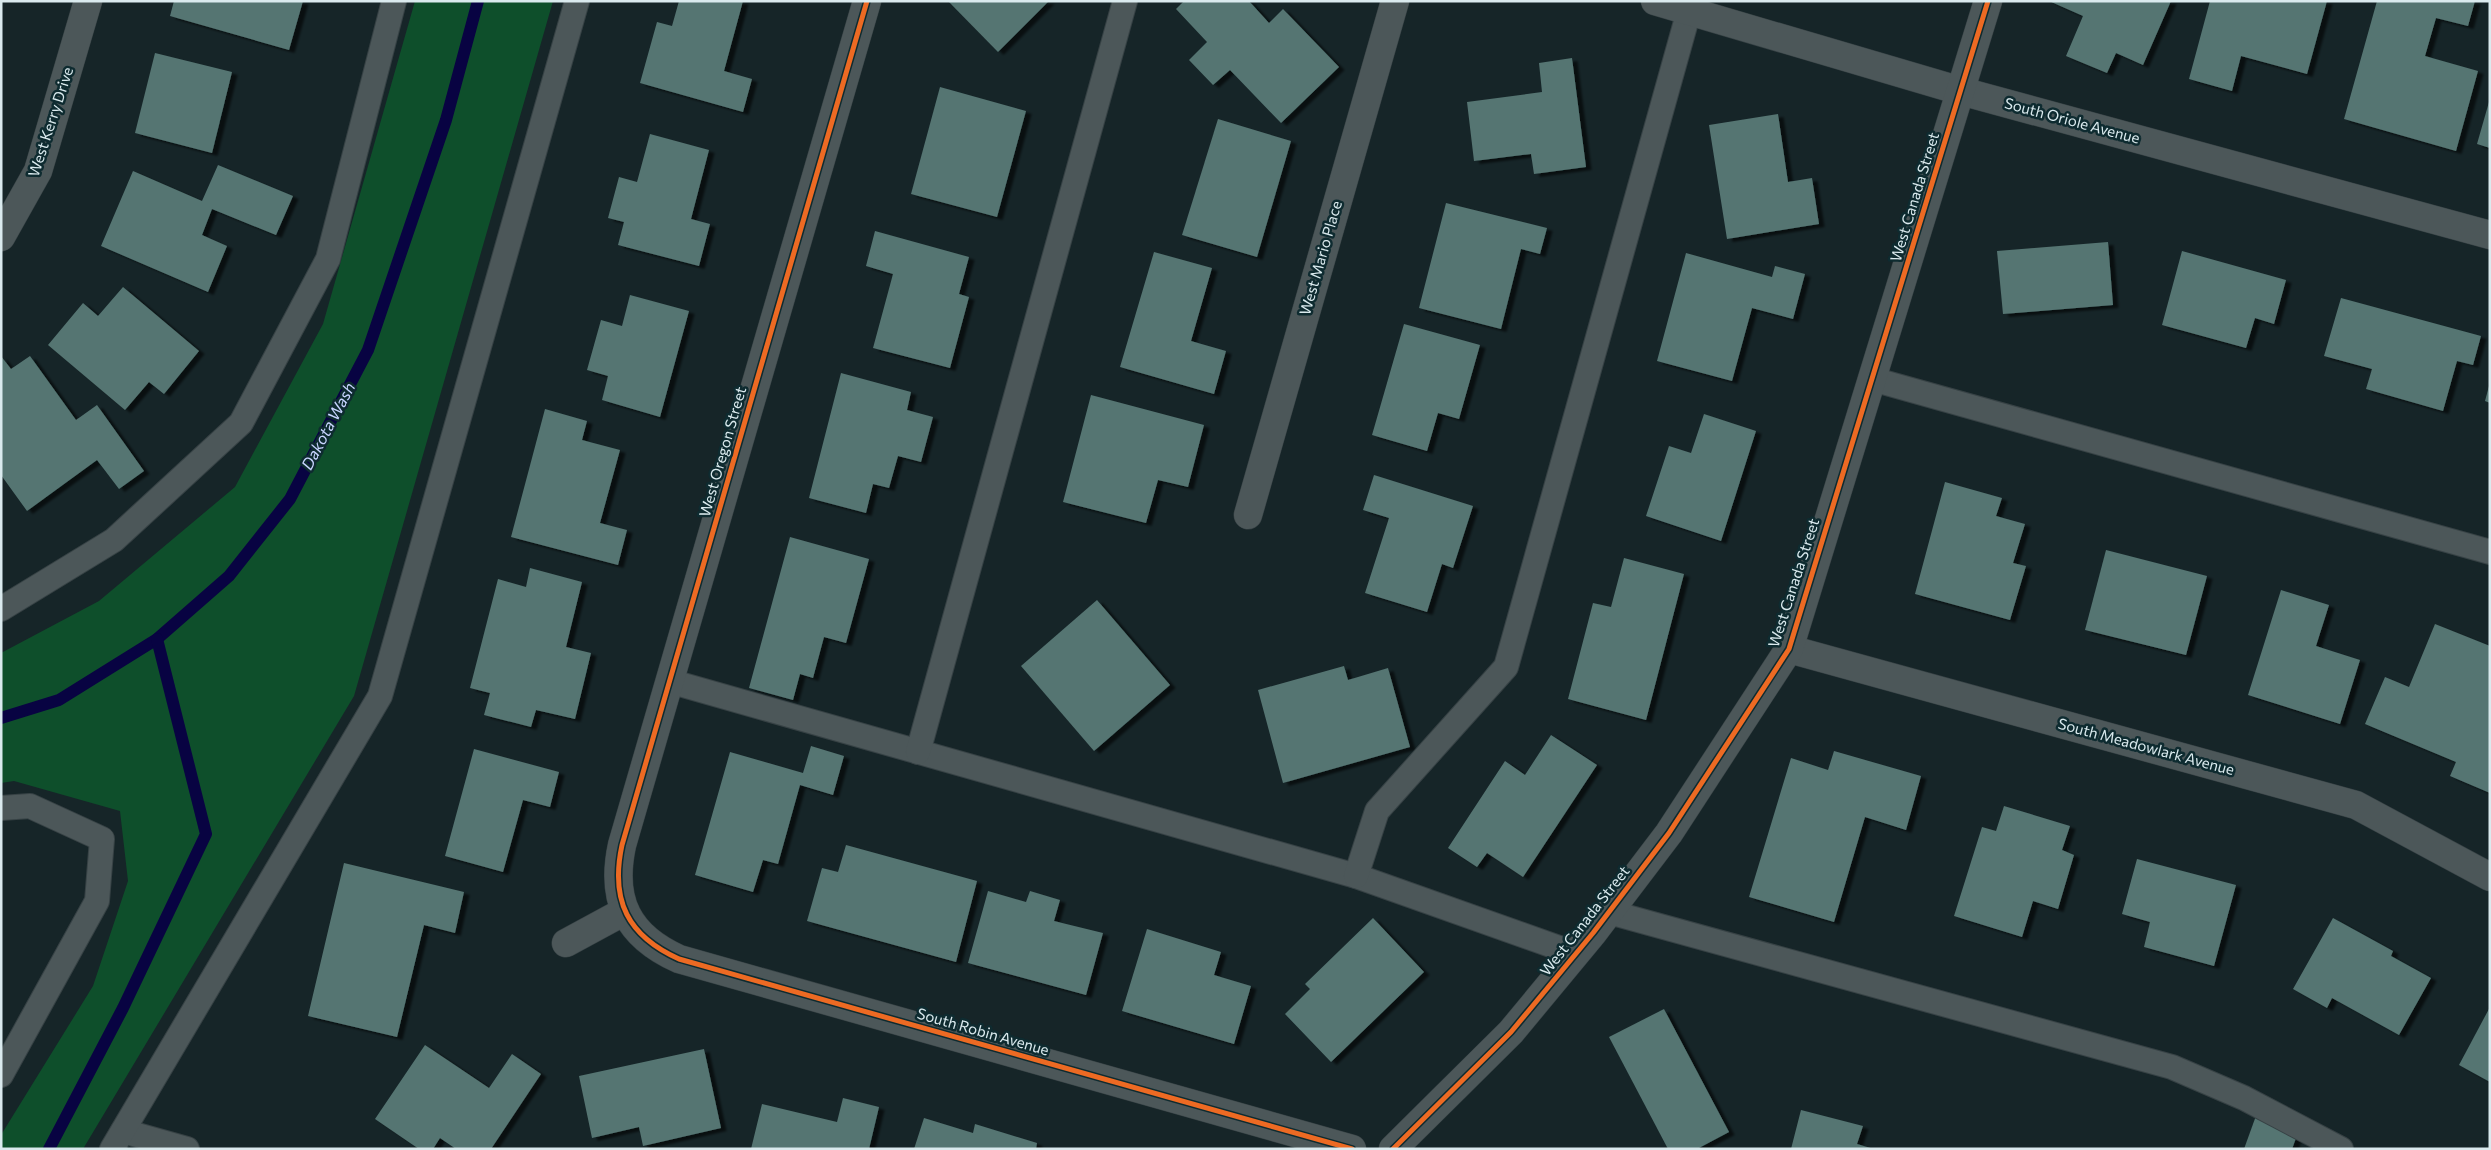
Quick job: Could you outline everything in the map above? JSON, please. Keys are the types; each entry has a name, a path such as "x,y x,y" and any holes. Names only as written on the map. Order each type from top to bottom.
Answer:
{"street":[{"name":"West Kerry Drive","path":"1,237 38,171 88,1"},
{"name":"West Oregon Street","path":"625,911 618,888 617,866 867,1"},
{"name":"West Mario Place","path":"1248,515 1395,1"},
{"name":"South Oriole Avenue","path":"1655,1 1961,91 2490,235"},
{"name":"West Canada Street","path":"1393,1149 1511,1032 1576,954 1669,833 1789,649 1988,1"},
{"name":"South Meadowlark Avenue","path":"1789,649 2356,805 2490,877"},
{"path":"566,943 625,911"},
{"name":"South Robin Avenue","path":"625,911 640,936 660,950 679,959 1352,1149"}],"lane":[{"path":"1,609 114,540 241,423 328,259 394,1"},
{"path":"187,1149 117,1140 380,696 577,1"},
{"path":"918,752 1125,1"},
{"path":"1356,876 1377,811 1506,667 1689,11"},
{"path":"1872,379 2490,552"},
{"path":"669,681 1356,876 1576,954"},
{"path":"1,808 30,806 102,839 97,901 1,1075"},
{"path":"1609,912 2172,1067 2244,1098 2341,1149"}],"green space":[{"path":"415,1 553,1 354,696 83,1149 1,1149 1,1135 93,986 128,881 120,811 14,781 1,783 1,653 99,601 235,487 323,324"}],"building":[{"path":"174,1 303,1 289,50 170,16"},
{"path":"679,1 743,1 724,71 752,79 743,112 640,83 657,22 672,26"},
{"path":"948,1 1049,1 998,52"},
{"path":"1184,1 1249,1 1269,23 1283,9 1339,67 1281,123 1230,70 1213,85 1189,60 1207,42 1176,9"},
{"path":"2049,1 2171,1 2143,65 2116,53 2107,73 2066,56 2083,16"},
{"path":"2210,1 2327,1 2307,74 2241,56 2232,91 2189,79"},
{"path":"2377,1 2475,1 2468,26 2436,18 2425,56 2478,71 2456,151 2344,119"},
{"path":"155,53 232,72 212,153 135,133"},
{"path":"1572,58 1586,167 1534,174 1531,154 1474,161 1467,102 1542,92 1539,63"},
{"path":"940,87 1026,111 997,217 911,194"},
{"path":"2490,102 2490,148 2477,144"},
{"path":"1778,114 1788,182 1812,178 1819,224 1727,239 1709,125"},
{"path":"1218,119 1291,141 1257,257 1182,235"},
{"path":"650,134 709,150 691,219 710,224 699,266 618,245 624,222 608,218 619,177 637,182"},
{"path":"218,165 293,196 276,235 212,209 202,235 227,246 208,292 101,246 133,171 202,201"},
{"path":"1446,203 1547,228 1540,254 1521,249 1501,329 1419,308"},
{"path":"875,231 969,257 959,294 969,297 950,368 873,348 893,274 866,266"},
{"path":"2108,242 2113,305 2003,314 1997,251"},
{"path":"2182,251 2286,280 2274,324 2255,318 2246,348 2162,325"},
{"path":"1154,252 1212,268 1191,341 1226,351 1214,394 1120,367"},
{"path":"1686,253 1772,277 1775,266 1805,274 1793,319 1752,308 1732,381 1657,361"},
{"path":"123,287 199,351 164,394 149,382 125,410 48,345 83,303 98,316"},
{"path":"630,295 689,311 660,417 602,400 608,376 587,370 601,320 622,326"},
{"path":"2341,298 2481,336 2473,365 2457,361 2443,411 2366,389 2372,369 2324,356"},
{"path":"1404,324 1480,345 1459,419 1438,413 1427,451 1372,435"},
{"path":"1,356 11,369 30,356 76,420 97,405 144,471 119,489 97,460 27,511 1,475"},
{"path":"841,373 911,392 907,410 933,417 921,462 898,456 889,488 873,484 866,513 809,498"},
{"path":"2490,386 2490,403 2485,401"},
{"path":"1091,395 1204,425 1188,487 1158,480 1146,523 1063,502"},
{"path":"545,409 587,421 582,440 620,450 600,523 627,530 618,565 511,537"},
{"path":"1704,414 1756,431 1721,541 1646,516 1669,446 1691,453"},
{"path":"1374,475 1473,506 1453,568 1442,564 1427,612 1365,593 1389,518 1363,510"},
{"path":"1945,482 2002,498 1996,516 2025,524 2013,563 2026,566 2010,620 1915,594"},
{"path":"790,537 869,559 846,643 824,637 813,678 800,674 793,700 749,688"},
{"path":"2106,550 2207,576 2186,655 2085,630"},
{"path":"1624,558 1684,574 1646,720 1568,699 1593,603 1611,607"},
{"path":"530,568 582,582 566,647 591,653 575,719 536,710 531,727 484,715 490,693 470,688 498,579 526,587"},
{"path":"2281,590 2329,605 2316,646 2360,660 2340,724 2248,695"},
{"path":"1097,600 1170,685 1094,751 1021,666"},
{"path":"2435,624 2490,646 2490,793 2450,776 2456,762 2365,724 2385,677 2409,687"},
{"path":"1344,666 1348,680 1388,668 1410,747 1283,783 1258,690"},
{"path":"1551,735 1597,765 1523,877 1487,853 1477,867 1448,848 1505,761 1525,775"},
{"path":"811,746 844,756 833,795 800,785 778,864 763,860 753,892 695,875 730,752 803,773"},
{"path":"474,749 559,772 550,807 523,800 503,872 445,856"},
{"path":"1834,751 1921,776 1906,830 1865,817 1834,922 1749,897 1791,758 1828,770"},
{"path":"2004,806 2070,826 2062,850 2074,855 2058,909 2033,901 2022,937 1954,916 1982,827 1996,831"},
{"path":"846,845 977,881 956,962 807,921 822,868 838,872"},
{"path":"2137,859 2236,885 2214,966 2144,947 2150,922 2122,914"},
{"path":"344,863 464,892 455,933 424,925 397,1037 308,1016"},
{"path":"988,891 1026,902 1030,891 1060,900 1054,921 1103,933 1086,995 968,963"},
{"path":"1373,918 1424,972 1331,1062 1285,1014 1310,989 1305,984"},
{"path":"2333,918 2393,951 2391,956 2431,978 2399,1035 2332,998 2327,1008 2293,989"},
{"path":"1147,929 1221,952 1214,975 1251,986 1234,1044 1122,1011"},
{"path":"2490,1007 2490,1082 2459,1065"},
{"path":"1664,1009 1729,1132 1697,1149 1668,1149 1609,1037"},
{"path":"425,1045 489,1088 512,1054 541,1074 491,1149 456,1149 440,1138 433,1149 419,1149 375,1119"},
{"path":"704,1049 721,1128 643,1146 639,1127 592,1138 579,1076"},
{"path":"843,1098 879,1107 869,1149 751,1149 762,1104 837,1122"},
{"path":"1801,1110 1863,1126 1857,1144 1874,1149 1791,1149"},
{"path":"2257,1113 2299,1130 2292,1149 2244,1149"},
{"path":"924,1118 973,1133 975,1124 1037,1143 1036,1149 914,1149"}],"waterway":[{"name":"Dakota Wash","path":"1,718 59,700 157,639 229,576 290,499 368,350 446,120 478,1"},
{"path":"49,1149 123,1008 206,834 157,639"}],"cycle path":[{"path":"867,1 622,845 619,865 621,900 635,928 661,950 679,959 1352,1149"},
{"path":"1393,1149 1511,1032 1593,933 1669,833 1789,649 1988,1"}]}
